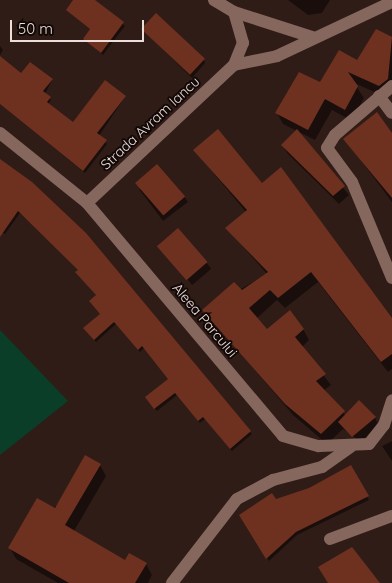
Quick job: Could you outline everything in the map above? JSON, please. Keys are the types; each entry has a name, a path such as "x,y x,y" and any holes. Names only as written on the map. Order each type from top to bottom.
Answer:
{"street":[{"path":"214,0 234,12 312,37"},
{"path":"234,66 259,63 312,37 392,2"},
{"name":"Strada Avram Iancu","path":"87,203 234,66 243,43 234,12"},
{"path":"392,86 335,135 327,148 352,182 392,278"},
{"path":"379,96 392,113"},
{"name":"Aleea Parcului","path":"0,133 87,203 282,436 319,446 351,448 369,444 384,425 392,400"},
{"path":"172,583 238,499 273,480 322,467 351,448"},
{"path":"330,539 392,516"}],"green space":[{"path":"0,330 68,401 0,455"}],"building":[{"path":"73,0 95,0 124,22 101,53 83,39 90,29 66,10"},
{"path":"156,13 205,59 190,75 141,29"},
{"path":"376,29 392,37 388,79 379,86 348,72 358,86 345,110 325,99 308,130 275,113 299,72 320,82 339,50 357,60"},
{"path":"0,56 21,73 30,62 53,79 43,91 51,97 47,102 73,122 105,80 126,96 97,133 107,140 83,171 0,104"},
{"path":"377,112 392,133 392,198 343,139"},
{"path":"218,129 262,183 281,167 392,318 392,354 381,362 311,272 278,298 270,290 249,308 267,329 290,310 304,329 295,337 326,374 316,381 345,411 321,434 285,404 202,310 234,282 242,290 268,272 225,228 247,210 193,150"},
{"path":"297,129 345,186 333,196 281,145"},
{"path":"0,159 32,182 86,233 251,431 230,449 203,417 198,421 175,393 154,409 145,397 168,379 142,346 138,350 114,322 94,340 83,328 100,314 89,301 96,295 75,272 78,270 18,211 0,237"},
{"path":"157,164 185,196 163,215 135,183"},
{"path":"178,228 208,262 186,280 157,246"},
{"path":"359,400 376,417 352,437 338,422"},
{"path":"85,455 101,464 65,525 125,560 129,553 147,563 135,583 69,583 8,548 37,498 55,508"},
{"path":"351,465 369,496 296,532 266,559 239,515 272,493 276,499 309,488"},
{"path":"352,547 380,583 328,583 318,567"}]}
